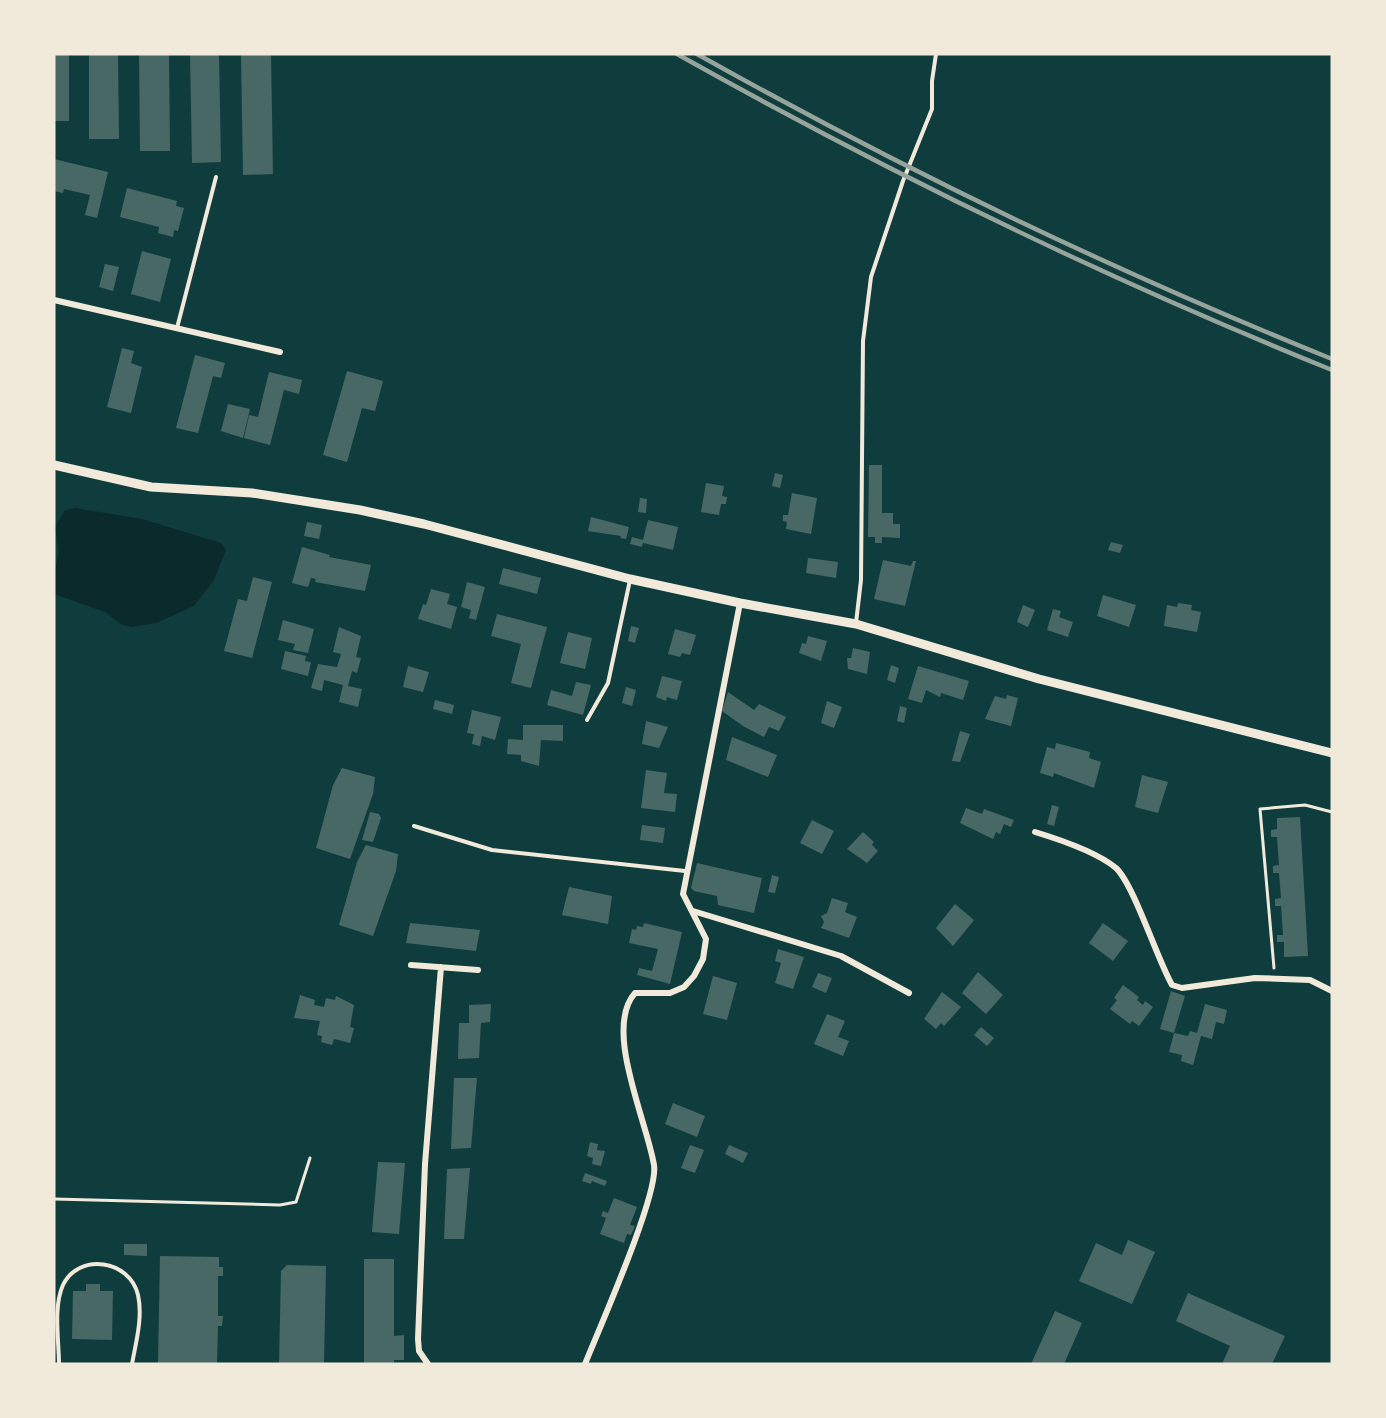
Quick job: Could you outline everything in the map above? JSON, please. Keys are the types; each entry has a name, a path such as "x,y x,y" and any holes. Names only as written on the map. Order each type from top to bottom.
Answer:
{"street":[{"path":"54,300 280,352"},
{"path":"54,465 151,487 252,493 360,510 630,579 740,603 856,624 1039,679 1332,753"},
{"path":"585,1364 649,1200 655,1168 627,1059 622,1026 628,1001 635,993 670,993 684,987 694,976 703,958 706,939 683,894 685,871 740,603"},
{"path":"1035,832 1065,841 1116,869 1132,896 1172,985 1182,988 1255,978 1310,980 1332,992"},
{"path":"693,911 841,956 909,993"},
{"path":"411,965 478,970"},
{"path":"428,1364 419,1351 418,1339 419,1249 441,967"}],"lane":[{"path":"856,624 861,580 863,341 872,277 903,181 932,109 936,54"},
{"path":"177,328 216,177"},
{"path":"587,720 608,683 630,579"},
{"path":"414,826 492,850 685,871"},
{"path":"58,1364 59,1306 62,1286 76,1270 97,1264 111,1265 124,1272 136,1289 138,1337 132,1364"}],"path":[{"path":"1275,979 1260,809 1305,805 1332,812"},
{"path":"54,1199 280,1205 296,1202 310,1158"}],"water":[{"path":"75,508 142,519 221,543 226,550 214,580 194,606 156,623 132,627 122,625 105,612 54,594 54,575 59,552 55,527 65,510"}],"building":[{"path":"54,54 69,54 69,121 54,121"},
{"path":"89,54 118,54 119,139 89,139"},
{"path":"139,54 169,54 170,151 140,151"},
{"path":"190,54 219,54 221,162 192,163"},
{"path":"241,54 271,54 273,174 243,175"},
{"path":"54,159 108,172 97,218 85,215 90,195 64,189 63,193 54,191"},
{"path":"127,188 177,201 176,206 184,208 178,231 174,230 173,237 158,233 159,227 120,217"},
{"path":"142,251 171,259 160,302 131,294"},
{"path":"105,264 119,267 113,291 99,287"},
{"path":"122,348 134,351 131,363 142,367 131,413 107,407"},
{"path":"195,355 225,363 221,378 213,376 198,433 176,428"},
{"path":"347,371 383,381 375,411 362,408 347,462 323,455"},
{"path":"269,372 302,380 299,394 284,390 270,445 244,438 249,415 258,417"},
{"path":"228,404 250,409 243,438 221,431"},
{"path":"869,465 882,465 882,513 893,513 893,524 900,524 900,538 882,537 882,543 875,543 875,537 868,537"},
{"path":"775,473 783,475 780,488 772,486"},
{"path":"706,483 724,486 722,496 727,497 726,504 721,504 719,515 701,512"},
{"path":"792,493 817,498 811,534 786,529 787,522 783,521 783,515 788,515"},
{"path":"640,498 647,499 646,513 638,512"},
{"path":"591,517 629,527 626,539 620,538 621,536 588,531"},
{"path":"648,520 678,527 673,550 643,543 642,547 630,544 632,537 643,540"},
{"path":"307,522 322,525 319,539 304,536"},
{"path":"1111,542 1123,545 1120,553 1108,550"},
{"path":"302,547 330,555 329,557 371,565 365,591 315,582 316,579 311,578 308,587 292,583"},
{"path":"808,558 838,562 836,578 806,573"},
{"path":"883,560 911,566 913,561 916,561 905,606 874,599"},
{"path":"503,568 541,578 537,594 499,584"},
{"path":"253,577 272,582 252,658 224,651 238,599 247,601"},
{"path":"467,582 485,587 476,620 469,618 471,610 461,607"},
{"path":"431,589 450,594 447,604 457,607 451,629 418,619"},
{"path":"1103,595 1136,605 1129,627 1097,616"},
{"path":"1178,603 1192,605 1191,610 1201,612 1197,632 1164,626 1167,605 1177,607"},
{"path":"1023,605 1035,610 1028,627 1017,622"},
{"path":"1053,609 1061,611 1059,617 1073,622 1068,637 1047,630"},
{"path":"497,614 547,627 531,688 511,683 521,644 491,636"},
{"path":"283,620 314,629 308,653 293,650 295,644 278,640"},
{"path":"631,626 639,628 635,643 628,641"},
{"path":"339,627 361,636 356,657 361,658 357,673 352,671 348,686 362,689 358,707 339,702 343,685 324,680 322,691 311,688 318,664 337,667 341,654 333,652"},
{"path":"675,629 696,635 690,655 682,653 680,657 668,654"},
{"path":"568,632 592,638 585,669 560,663"},
{"path":"808,636 827,641 821,661 799,653 802,643 806,644"},
{"path":"853,648 870,652 867,674 848,669 847,658 851,658"},
{"path":"285,651 306,656 305,661 311,662 308,676 281,669"},
{"path":"891,665 899,668 895,683 887,680"},
{"path":"408,666 429,672 423,692 403,687"},
{"path":"918,666 969,681 963,700 941,693 940,697 926,690 922,703 908,699"},
{"path":"662,676 682,681 677,700 667,697 666,701 656,697"},
{"path":"576,682 591,685 583,715 547,705 551,690 572,696"},
{"path":"626,687 636,690 632,706 622,703"},
{"path":"728,692 754,710 759,704 786,717 779,731 769,727 764,737 722,711"},
{"path":"1007,695 1018,698 1011,726 985,719 995,696 1006,699"},
{"path":"435,700 454,705 452,714 433,709"},
{"path":"827,701 842,707 834,728 821,723"},
{"path":"900,706 907,708 904,723 897,721"},
{"path":"472,710 501,717 495,740 482,736 480,746 472,744 474,734 467,733"},
{"path":"646,721 668,727 659,748 642,744"},
{"path":"523,725 563,725 563,741 541,740 539,766 521,761 521,755 507,754 508,739 523,740"},
{"path":"960,731 970,734 960,762 952,761"},
{"path":"732,737 777,755 768,777 726,760"},
{"path":"1056,743 1090,752 1089,758 1101,762 1094,788 1054,773 1053,777 1040,773 1047,747 1055,749"},
{"path":"342,768 375,777 373,794 350,859 316,848 333,785"},
{"path":"646,770 667,773 664,793 677,794 675,812 641,808"},
{"path":"1142,775 1168,782 1158,813 1135,807"},
{"path":"1052,805 1059,807 1054,826 1047,824"},
{"path":"966,808 982,814 984,809 1014,820 1011,827 1004,824 1000,834 996,832 993,839 960,823"},
{"path":"370,812 379,814 381,818 373,842 362,840"},
{"path":"1300,817 1308,956 1284,957 1284,942 1277,942 1277,935 1283,935 1281,906 1275,906 1275,899 1281,898 1279,873 1273,873 1273,866 1279,865 1277,837 1271,837 1271,830 1277,829 1277,818"},
{"path":"812,820 834,831 822,854 800,843"},
{"path":"642,825 665,828 663,843 640,840"},
{"path":"863,832 874,842 872,845 878,851 867,863 847,849"},
{"path":"366,845 398,854 396,871 373,936 339,925 357,862"},
{"path":"697,863 762,878 754,913 718,905 717,896 694,891 691,888"},
{"path":"772,875 779,877 775,893 768,892"},
{"path":"569,887 612,896 608,924 562,915"},
{"path":"832,898 848,903 845,912 857,917 849,938 821,928 824,922 821,916 827,913"},
{"path":"955,904 974,920 953,946 936,928"},
{"path":"410,923 480,930 476,951 406,943"},
{"path":"644,923 682,932 670,984 637,975 639,968 652,971 658,949 629,943 632,929 636,930 637,926 643,927"},
{"path":"1103,923 1128,941 1113,961 1089,943"},
{"path":"778,949 804,957 793,989 775,983 781,963 775,961"},
{"path":"978,972 1003,995 986,1014 962,993"},
{"path":"818,973 832,978 826,993 812,987"},
{"path":"713,976 737,983 727,1020 703,1014"},
{"path":"1123,985 1139,997 1137,1000 1143,1005 1145,1001 1153,1007 1139,1026 1132,1021 1130,1024 1110,1009 1117,1000 1114,998"},
{"path":"1171,991 1185,996 1174,1033 1160,1029"},
{"path":"942,992 961,1007 944,1026 941,1023 936,1029 924,1019"},
{"path":"300,995 315,1000 314,1005 324,1007 326,998 335,1000 336,996 354,1005 350,1027 354,1028 350,1043 334,1039 332,1045 321,1042 322,1036 317,1035 320,1021 294,1018"},
{"path":"491,1004 490,1022 481,1023 479,1058 458,1059 459,1023 469,1023 469,1005"},
{"path":"1205,1004 1227,1010 1224,1024 1216,1022 1212,1039 1201,1036 1193,1065 1181,1061 1182,1055 1169,1052 1174,1033 1188,1036 1190,1031 1197,1033"},
{"path":"827,1014 845,1021 838,1037 849,1041 843,1056 814,1044"},
{"path":"981,1027 994,1038 987,1046 974,1035"},
{"path":"454,1078 477,1078 471,1148 451,1149"},
{"path":"673,1103 705,1116 697,1137 665,1124"},
{"path":"590,1142 598,1144 597,1150 605,1151 601,1166 592,1164 593,1158 587,1156"},
{"path":"690,1145 704,1150 695,1173 681,1168"},
{"path":"729,1145 748,1153 743,1163 725,1154"},
{"path":"378,1162 405,1163 399,1234 372,1232"},
{"path":"470,1168 464,1239 444,1239 447,1169"},
{"path":"585,1173 607,1181 605,1186 592,1181 591,1184 582,1181"},
{"path":"614,1198 637,1207 630,1225 635,1226 631,1235 627,1234 624,1243 600,1234 606,1218 601,1216 603,1211 608,1213"},
{"path":"1128,1240 1155,1252 1132,1304 1079,1281 1096,1243 1122,1255"},
{"path":"124,1244 147,1244 147,1256 124,1255"},
{"path":"160,1256 219,1257 219,1267 223,1267 223,1276 218,1276 218,1316 223,1316 222,1326 218,1326 217,1364 158,1364"},
{"path":"364,1259 394,1259 394,1336 404,1335 404,1360 394,1360 394,1364 364,1364"},
{"path":"287,1265 326,1266 324,1364 279,1364 281,1271"},
{"path":"86,1284 100,1284 100,1291 113,1291 112,1340 72,1339 73,1291 86,1291"},
{"path":"1188,1293 1285,1336 1272,1364 1222,1364 1230,1346 1176,1321"},
{"path":"1055,1311 1082,1323 1064,1364 1031,1364"}],"railway":[{"path":"677,54 837,141 1000,222 1165,299 1332,370"},
{"path":"697,54 852,138 1010,217 1170,290 1332,359"}]}
